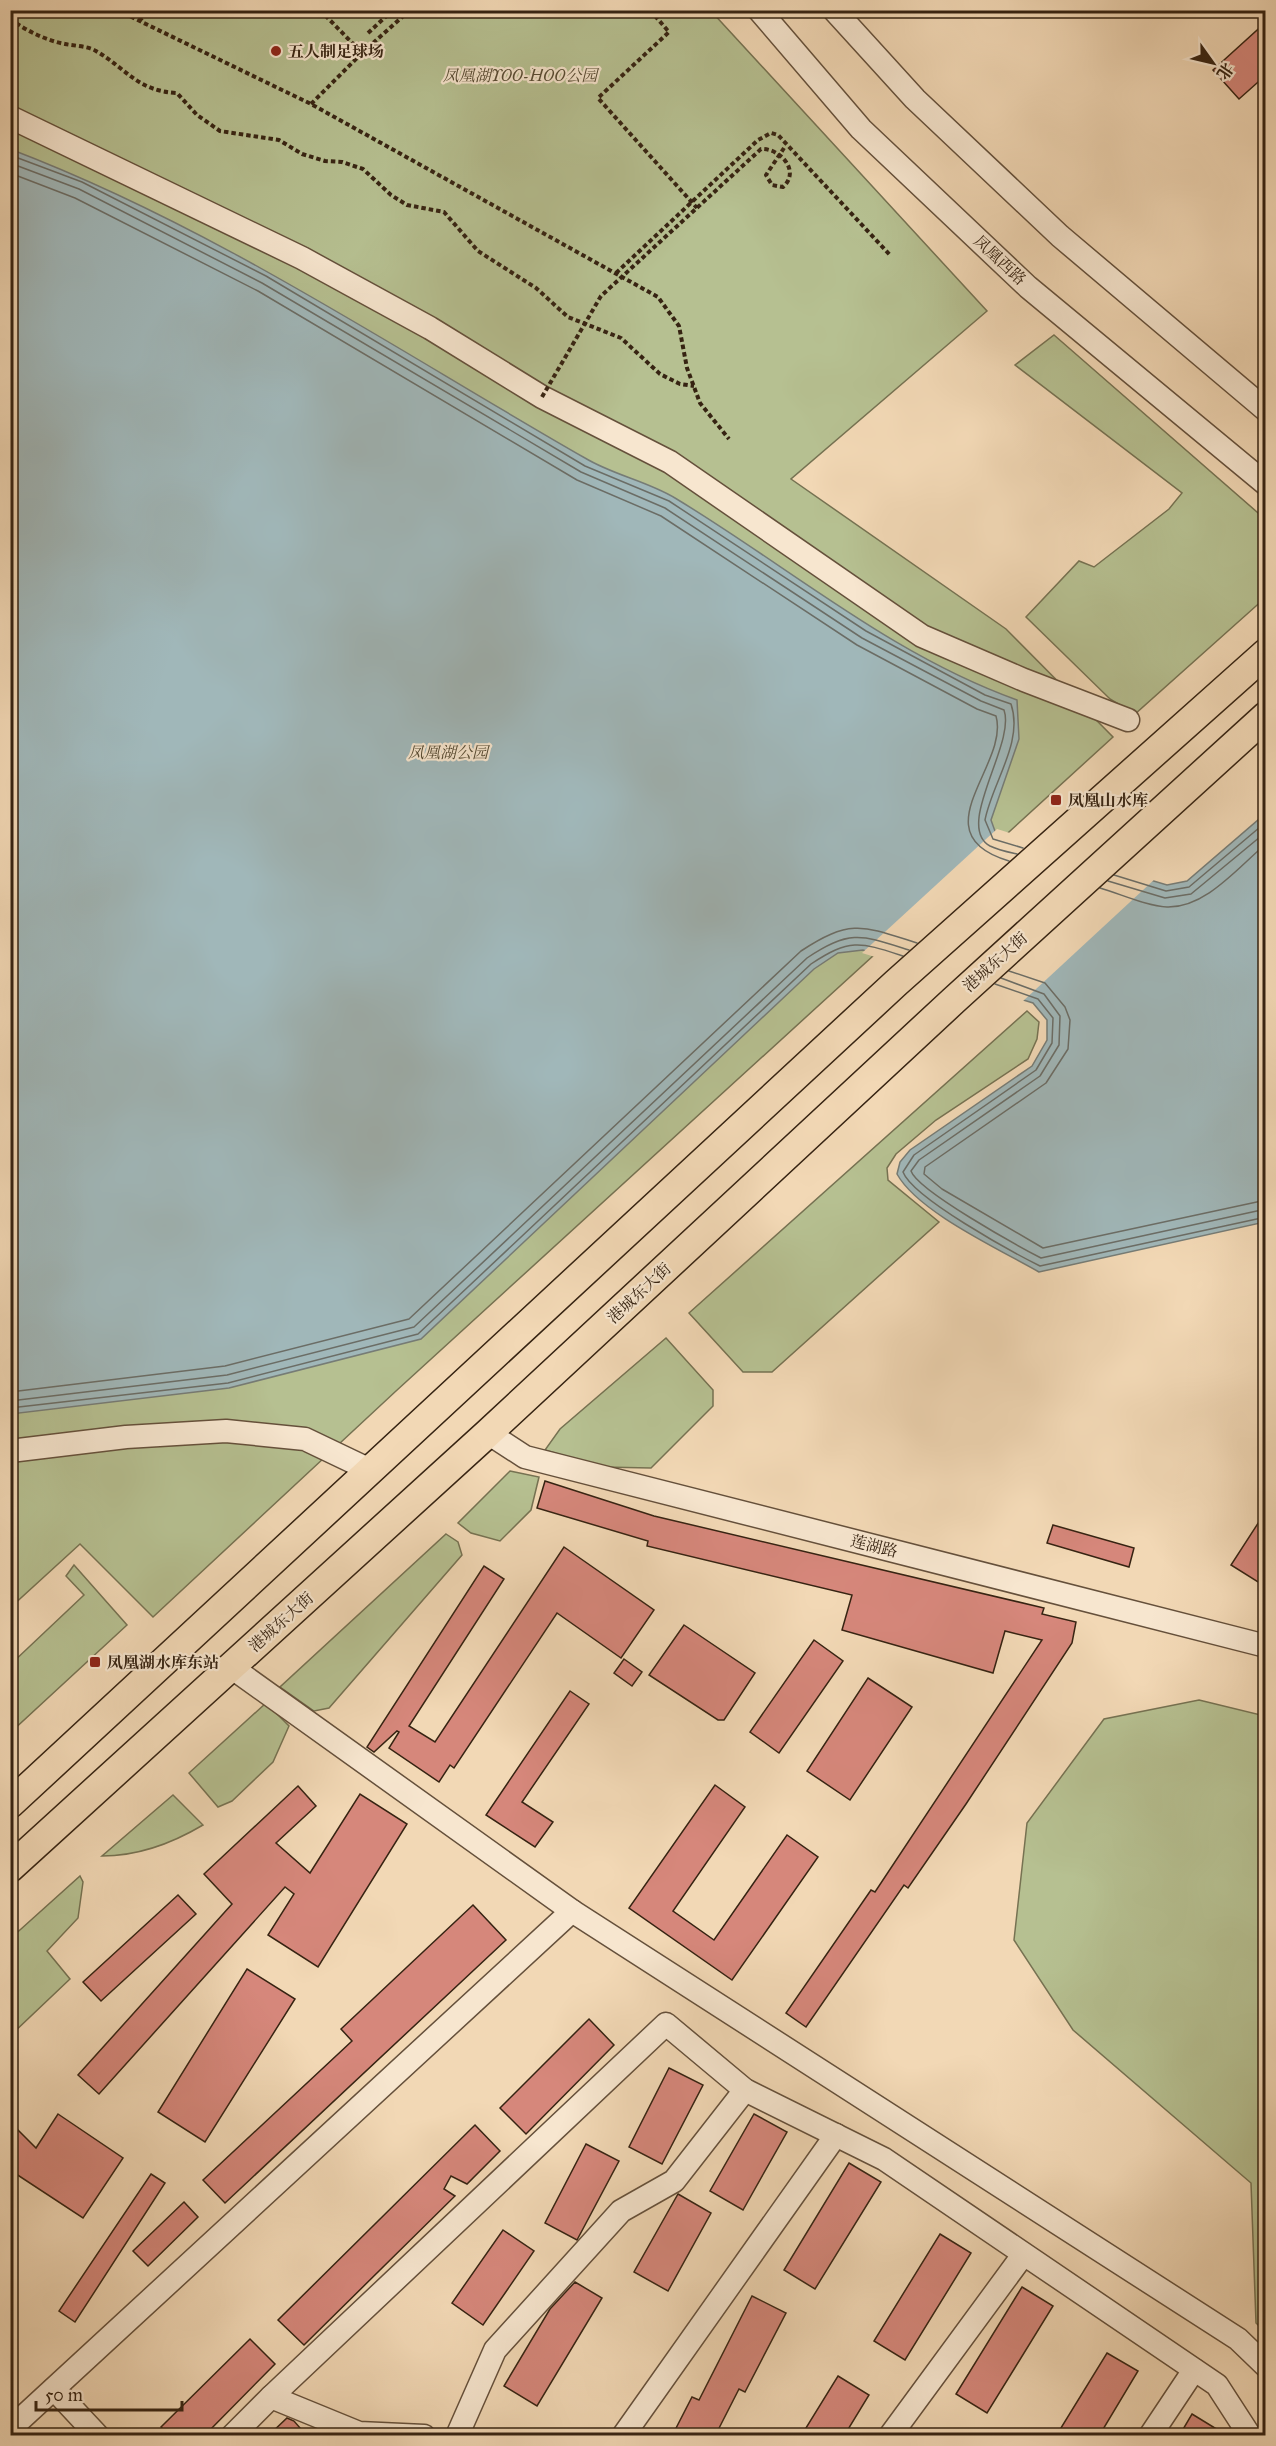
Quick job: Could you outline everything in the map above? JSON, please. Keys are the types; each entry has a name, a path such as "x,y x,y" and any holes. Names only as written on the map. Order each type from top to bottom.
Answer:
{"main road":[{"path":"10,1804 896,983 1266,653"},
{"name":"港城东大街","path":"10,1868 488,1433 953,1000 1266,716"}],"street":[{"name":"凤凰西路","path":"759,10 861,129 1020,279 1266,484"},
{"path":"834,10 915,99 1060,236 1266,410"},
{"path":"10,117 303,258 430,328 542,397 670,462 922,636 1024,680 1128,720"},
{"path":"10,1452 126,1437 226,1431 305,1439 372,1471"},
{"name":"莲湖路","path":"488,1433 525,1457 1266,1646"},
{"path":"231,1667 572,1911 1228,2333 1266,2366"},
{"path":"10,2429 572,1911"},
{"path":"232,2436 666,2024 746,2090 884,2159 1217,2385 1250,2436"},
{"path":"457,2436 495,2350 621,2211 674,2181 746,2090"},
{"path":"623,2436 836,2135"},
{"path":"890,2436 1023,2255"},
{"path":"1149,2436 1194,2370"},
{"path":"54,2389 98,2436"},
{"path":"271,2397 359,2433 424,2436"}],"path":[{"path":"117,10 311,104 658,297 679,326 700,403 729,439"},
{"path":"139,21 150,10"},
{"path":"320,10 362,53"},
{"path":"368,33 393,10"},
{"path":"311,104 362,53 410,10"},
{"path":"650,10 669,32 597,98 697,208"},
{"path":"10,20 30,32 62,44 95,50 128,77 161,92 177,93 196,115 220,131 279,140 302,154 363,169 391,195 407,205 444,212 478,251 536,288 568,317 621,338 660,374 680,384 694,386"},
{"path":"616,273 759,140 771,133 778,135 891,256"},
{"path":"542,397 601,296 761,149 770,148 778,154 785,161 791,168 791,176 783,187 772,185 766,175 771,164 778,156 784,148"}],"green space":[{"name":"凤凰山水库","path":"334,10 337,14 342,10 711,11 987,311 791,479 1006,629 1113,737 396,1391 153,1617 80,1544 11,1607 11,11"},
{"path":"1054,335 1265,519 1265,598 1135,714 1110,699 1026,617 1079,561 1094,567 1169,509 1182,493 1015,365"},
{"path":"1027,1011 1039,1022 1037,1039 1028,1059 936,1120 896,1154 887,1168 888,1180 939,1222 772,1372 743,1372 689,1313"},
{"path":"666,1338 713,1390 713,1406 651,1468 602,1467 545,1450 560,1429"},
{"path":"510,1471 539,1477 531,1510 500,1541 471,1533 458,1523"},
{"path":"446,1534 458,1542 462,1555 329,1708 314,1711 280,1687"},
{"path":"74,1565 127,1625 11,1732 11,1664 84,1595 66,1576"},
{"path":"1199,1700 1265,1716 1265,2332 1256,2323 1251,2183 1073,2030 1014,1940 1027,1823 1104,1719"},
{"path":"266,1703 289,1726 273,1762 232,1801 218,1807 189,1773"},
{"path":"173,1795 203,1825 154,1848 129,1854 102,1856"},
{"path":"80,1876 83,1882 78,1918 47,1951 70,1979 11,2035 11,1938"}],"water":[{"name":"凤凰山水库","path":"10,149 86,180 160,215 304,292 585,458 675,498 841,608 926,659 1017,700 1019,739 991,820 996,834 1167,885 1187,881 1265,814 1265,1222 1039,1272 961,1229 922,1202 907,1188 897,1174 900,1162 910,1150 1032,1066 1047,1040 1047,1020 1033,1003 863,950 838,953 814,969 421,1339 229,1388 11,1414"}],"pier":[{"path":"997,829 1156,878 1022,1002 862,953"}],"building":[{"path":"1266,22 1266,75 1239,99 1213,70"},
{"path":"545,1481 654,1516 1044,1608 1042,1614 1076,1622 1072,1643 966,1804 908,1888 904,1885 806,2027 786,2013 871,1890 875,1892 1042,1640 1005,1631 993,1673 842,1630 852,1595 647,1546 648,1541 537,1508"},
{"path":"1266,1511 1266,1587 1231,1565"},
{"path":"1053,1525 1134,1548 1129,1567 1047,1543"},
{"path":"564,1547 654,1610 621,1658 557,1613 454,1768 450,1765 439,1782 389,1748 399,1732 397,1731 374,1752 367,1747 484,1566 504,1579 409,1726 435,1742"},
{"path":"684,1625 755,1673 724,1720 718,1720 649,1675"},
{"path":"814,1640 843,1661 779,1753 750,1732"},
{"path":"624,1659 642,1672 632,1686 614,1673"},
{"path":"868,1678 912,1707 850,1800 807,1771"},
{"path":"570,1691 589,1704 522,1802 553,1822 535,1847 486,1815"},
{"path":"715,1785 745,1807 673,1911 714,1940 787,1835 818,1857 732,1980 629,1908"},
{"path":"298,1786 316,1806 276,1843 310,1873 360,1794 407,1824 318,1967 268,1935 294,1894 285,1887 99,2094 78,2075 232,1904 204,1874"},
{"path":"178,1895 196,1914 101,2001 83,1982"},
{"path":"473,1905 506,1940 225,2203 203,2180 352,2041 341,2029"},
{"path":"247,1969 295,1999 205,2142 158,2112"},
{"path":"589,2019 614,2045 526,2134 500,2108"},
{"path":"669,2068 703,2085 662,2164 629,2147"},
{"path":"58,2114 123,2158 83,2218 10,2170 10,2122 36,2148"},
{"path":"754,2114 787,2132 743,2210 710,2191"},
{"path":"475,2125 500,2151 467,2184 451,2176 444,2189 455,2196 304,2345 278,2320"},
{"path":"586,2144 619,2161 577,2240 545,2223"},
{"path":"849,2163 881,2182 815,2289 784,2270"},
{"path":"151,2174 165,2183 75,2322 59,2311"},
{"path":"678,2194 711,2213 668,2291 634,2272"},
{"path":"184,2202 198,2217 148,2266 133,2251"},
{"path":"503,2230 534,2251 483,2325 452,2303"},
{"path":"940,2234 971,2253 905,2360 874,2341"},
{"path":"575,2282 602,2298 537,2406 504,2386 550,2309"},
{"path":"1022,2287 1053,2306 987,2413 956,2394"},
{"path":"752,2296 786,2313 745,2392 739,2389 715,2436 672,2436 692,2397 699,2400"},
{"path":"250,2339 275,2364 204,2436 170,2436 161,2427"},
{"path":"1107,2353 1138,2371 1099,2436 1056,2436"},
{"path":"838,2376 869,2395 844,2436 801,2436"},
{"path":"1192,2414 1228,2436 1179,2436"},
{"path":"287,2418 294,2421 307,2436 268,2436"}],"place":[{"name":"五人制足球场","path":"276,51"},
{"name":"凤凰山水库","path":"1056,800"},
{"name":"凤凰湖水库东站","path":"95,1662"}],"park label":[{"name":"凤凰湖YOO-HOO公园","path":"520,75"},
{"name":"凤凰湖公园","path":"448,752"}]}
